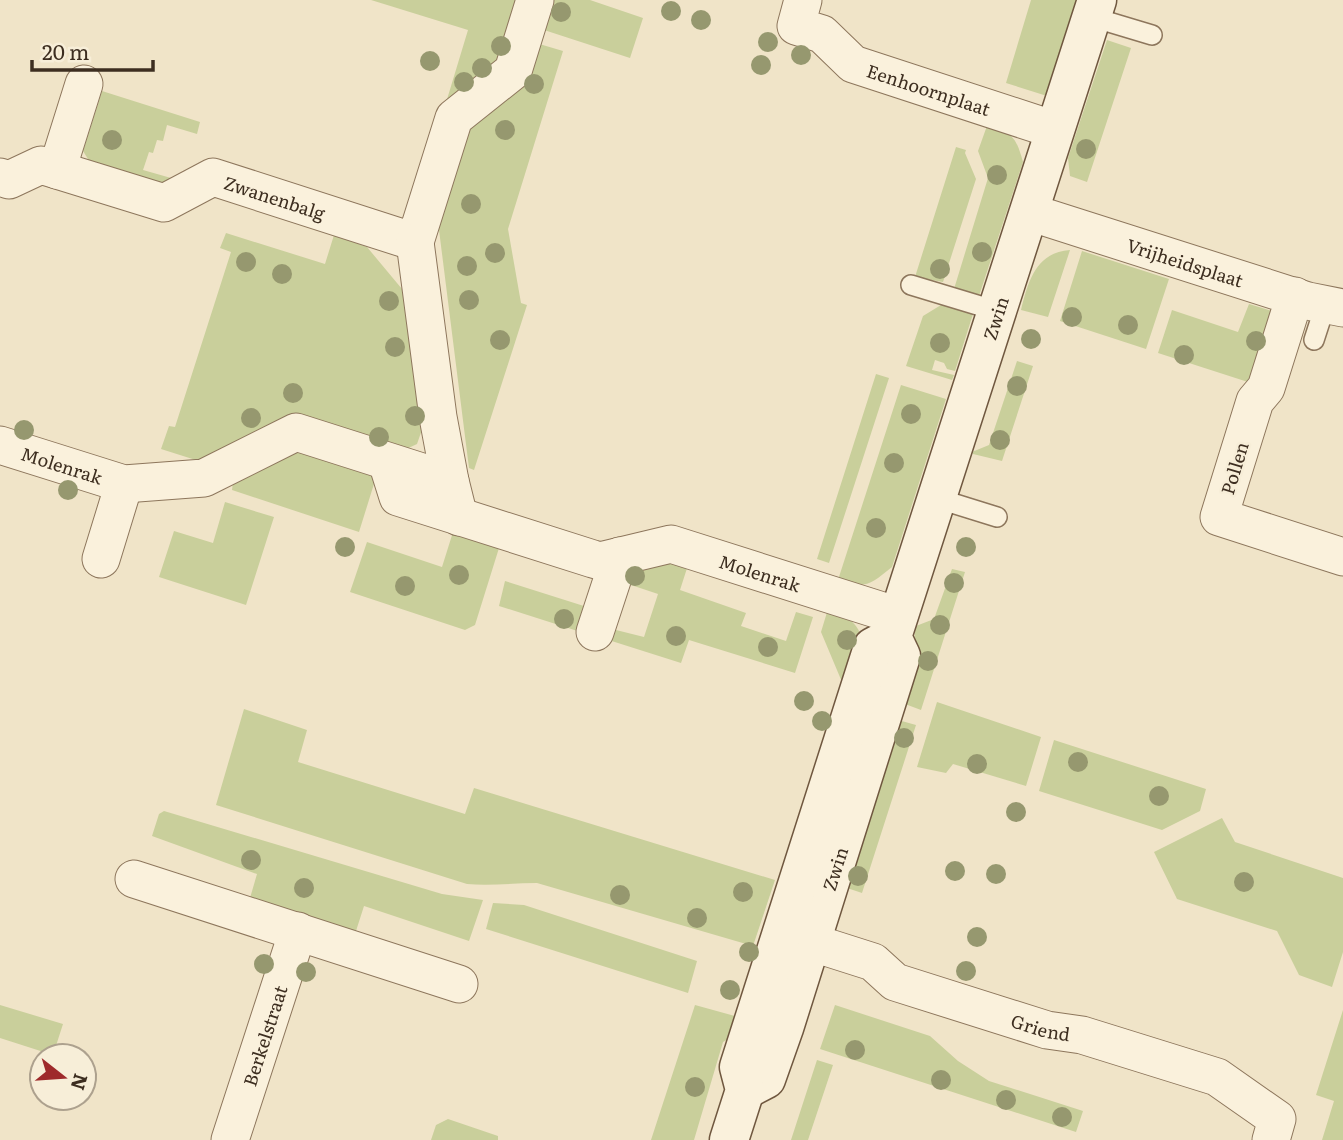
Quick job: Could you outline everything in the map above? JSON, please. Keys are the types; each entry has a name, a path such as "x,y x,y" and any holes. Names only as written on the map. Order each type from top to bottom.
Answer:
{"street":[{"path":"459,517 438,417 415,242 454,118 513,72 535,0"},
{"name":"Eenhoornplaat","path":"803,0 796,26 822,34 853,64 1055,130"},
{"name":"Zwin","path":"729,1140 745,1090 739,1067 796,938 873,647 895,626 1095,8"},
{"path":"57,170 84,84"},
{"name":"Zwanenbalg","path":"0,177 9,180 41,166 164,203 214,177 415,242"},
{"name":"Vrijheidsplaat","path":"1029,212 1321,302"},
{"name":"Pollen","path":"1321,302 1255,401 1219,517 1343,557"},
{"name":"Molenrak","path":"0,445 124,484 204,478 296,432 450,481"},
{"name":"Molenrak","path":"387,461 398,498 600,561 671,544 895,626"},
{"name":"Molenrak","path":"101,559 124,484"},
{"path":"595,632 620,556"},
{"path":"134,879 459,984"},
{"name":"Berkelstraat","path":"230,1140 298,931"},
{"name":"Griend","path":"796,938 873,962 895,982 1047,1030 1082,1035 1217,1077 1277,1119 1271,1140"}],"lane":[{"path":"1095,8 1152,35"},
{"path":"911,285 997,311"},
{"path":"1314,340 1321,302"},
{"path":"936,498 997,517"}],"green space":[{"path":"371,0 520,0 499,66 445,106 468,30"},
{"path":"550,0 590,0 643,18 630,58 541,29"},
{"path":"1031,0 1077,0 1047,96 1006,83"},
{"path":"1107,40 1131,48 1087,182 1070,176 1068,158"},
{"path":"536,43 563,51 508,229 521,303 527,305 474,470 469,468 437,214 464,129"},
{"path":"102,91 200,122 197,134 167,125 163,141 157,140 153,153 149,152 143,170 171,178 171,182 159,188 93,167 83,151"},
{"path":"988,123 1012,137 1023,162 979,296 954,289 988,178 978,151"},
{"path":"956,147 966,150 976,179 943,282 915,277"},
{"path":"226,233 325,264 334,235 367,247 407,295 426,418 417,444 400,452 291,416 202,462 161,449 169,426 175,427 231,252 220,248"},
{"path":"1070,250 1048,317 1021,310 1031,279 1041,262 1058,252"},
{"path":"1082,251 1169,279 1146,349 1060,321"},
{"path":"1249,304 1272,311 1251,383 1158,353 1172,310 1238,332"},
{"path":"941,305 973,314 955,371 947,369 944,363 935,360 932,370 954,375 952,380 906,366 923,316"},
{"path":"1017,361 1033,366 1002,461 973,454 972,452 989,445"},
{"path":"876,374 889,378 829,563 817,559"},
{"path":"901,385 946,399 892,567 867,584 847,583 838,580"},
{"path":"307,448 378,471 359,532 232,490 233,482 284,455"},
{"path":"225,502 274,517 246,605 159,577 174,531 213,543"},
{"path":"453,532 499,548 475,625 465,630 350,592 367,542 442,567"},
{"path":"677,558 689,562 680,590 746,613 741,626 786,641 796,612 813,617 795,673 689,640 681,663 599,637 612,629 644,637 658,594 628,584 634,568"},
{"path":"952,569 965,572 921,710 897,701 912,652 916,626 934,619"},
{"path":"505,581 587,607 590,635 499,606"},
{"path":"828,609 852,622 860,633 861,648 858,657 842,682 821,632"},
{"path":"937,702 1041,737 1026,786 953,764 946,773 917,767"},
{"path":"244,709 307,730 298,762 465,814 474,788 775,880 753,946 537,883 467,884 216,805"},
{"path":"891,718 916,725 862,893 838,885"},
{"path":"1054,740 1206,789 1200,811 1162,830 1039,791"},
{"path":"164,811 442,894 483,900 469,941 364,906 356,931 351,934 250,898 257,874 152,836 159,814"},
{"path":"1222,818 1235,842 1343,878 1343,952 1332,987 1299,975 1277,931 1177,899 1154,852"},
{"path":"493,903 524,905 697,961 688,993 486,929"},
{"path":"0,1005 63,1024 57,1042 28,1042 28,1047 0,1038"},
{"path":"695,1005 742,1018 739,1033 723,1042 694,1140 651,1140"},
{"path":"835,1005 930,1036 958,1061 989,1081 1083,1111 1076,1132 820,1049"},
{"path":"1343,1010 1343,1140 1322,1140 1334,1101 1316,1095"},
{"path":"817,1060 833,1065 808,1140 791,1140"},
{"path":"448,1119 498,1136 498,1140 431,1140 436,1125"}]}
